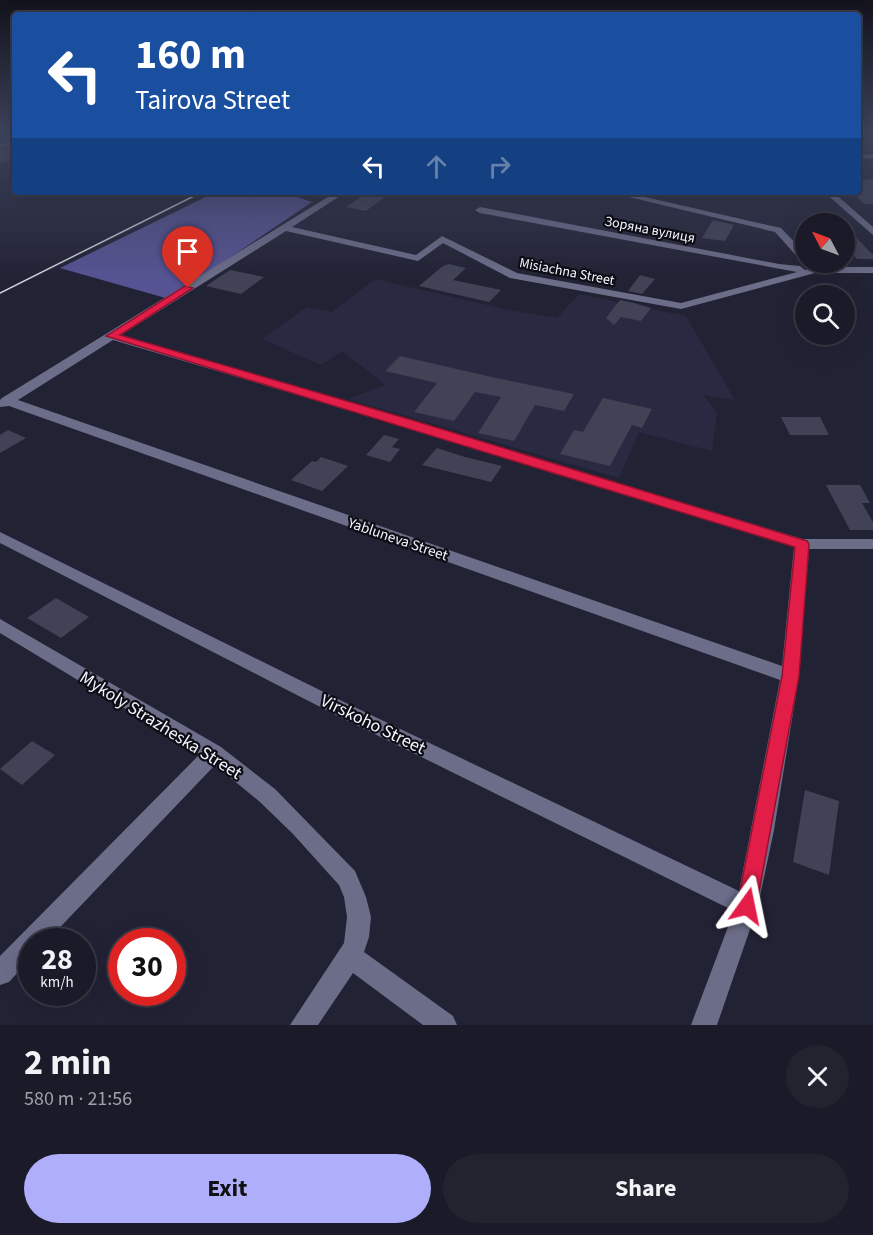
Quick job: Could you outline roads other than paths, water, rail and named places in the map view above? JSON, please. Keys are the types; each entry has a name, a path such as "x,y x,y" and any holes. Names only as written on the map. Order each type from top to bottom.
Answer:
{"street":[{"path":"3,403 337,195"},
{"path":"625,195 778,230 795,249"},
{"path":"831,195 873,232"},
{"name":"Зоряна вулиця","path":"480,210 779,267 795,265"},
{"path":"859,220 873,220"},
{"name":"Misiachna Street","path":"284,228 418,258 442,239 514,276 681,306 795,269"},
{"path":"855,268 873,270"},
{"path":"112,336 407,423 802,544 873,544"},
{"name":"Yabluneva Street","path":"3,403 790,676"},
{"name":"Virskoho Street","path":"0,537 339,708 747,906"},
{"path":"704,1025 747,906 790,676 802,544"},
{"name":"Mykoly Strazheska Street","path":"0,626 232,765 283,811 347,878 354,891 359,922 358,943 303,1025"},
{"path":"0,973 213,753"},
{"path":"350,956 444,1025"}],"tram line":[{"path":"0,293 196,195"}]}
